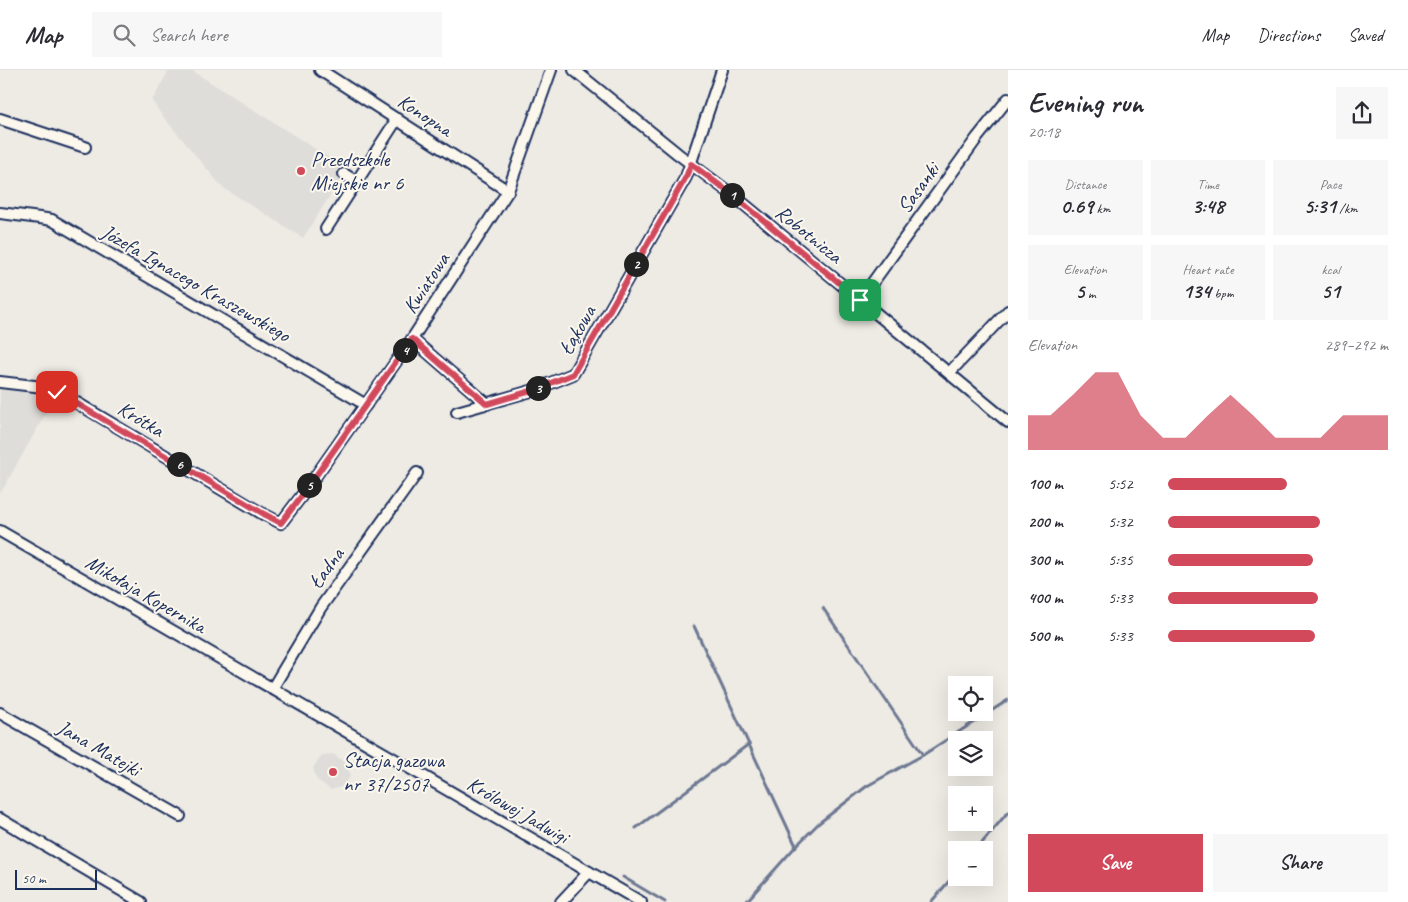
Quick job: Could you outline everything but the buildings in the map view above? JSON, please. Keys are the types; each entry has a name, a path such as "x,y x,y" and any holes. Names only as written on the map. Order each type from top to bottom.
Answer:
{"street":[{"name":"Konopna","path":"320,70 508,191"},
{"name":"Kwiatowa","path":"281,523 412,339 508,191 551,70"},
{"name":"Robotnicza","path":"574,70 741,202 1008,422"},
{"path":"691,164 722,70"},
{"name":"Sasanki","path":"860,300 977,138 1008,99"},
{"path":"0,119 86,147"},
{"path":"326,230 397,119"},
{"name":"Łąkowa","path":"487,404 531,391 573,374 686,177 691,164"},
{"path":"344,174 357,182"},
{"name":"Józefa Ignacego Kraszewskiego","path":"0,213 52,220 366,405"},
{"path":"949,373 1008,311"},
{"path":"412,339 487,404"},
{"name":"Krótka","path":"0,382 43,387 62,394 281,523"},
{"path":"457,412 487,404"},
{"name":"Ładna","path":"272,689 321,607 417,473"},
{"name":"Mikołaja Kopernika","path":"0,531 272,689"},
{"name":"Królowej Jadwigi","path":"272,689 641,902"},
{"name":"Jana Matejki","path":"0,713 180,816"},
{"path":"0,819 141,902"},
{"path":"561,902 589,872"}],"shaded area":[{"path":"169,70 191,70 347,169 303,238 222,187 161,114 152,101"},
{"path":"0,389 32,393 54,399 0,494"},
{"path":"333,754 346,763 351,775 343,786 331,790 316,779 313,768 322,755"}],"waterway":[{"path":"823,608 923,755"},
{"path":"694,626 796,846"},
{"path":"746,902 819,823 867,786 923,755 1008,700"},
{"path":"636,828 749,744"},
{"path":"984,841 1008,812"},
{"path":"623,877 665,902"},
{"path":"931,902 948,882"}],"place":[{"name":"Przedszkole Miejskie nr 6","path":"301,171"},
{"name":"Stacja gazowa nr 37/2507","path":"333,772"}],"route":[{"path":"57,392 281,523 412,339 487,404 531,391 573,374 686,177 691,164 734,196 860,300"}]}
